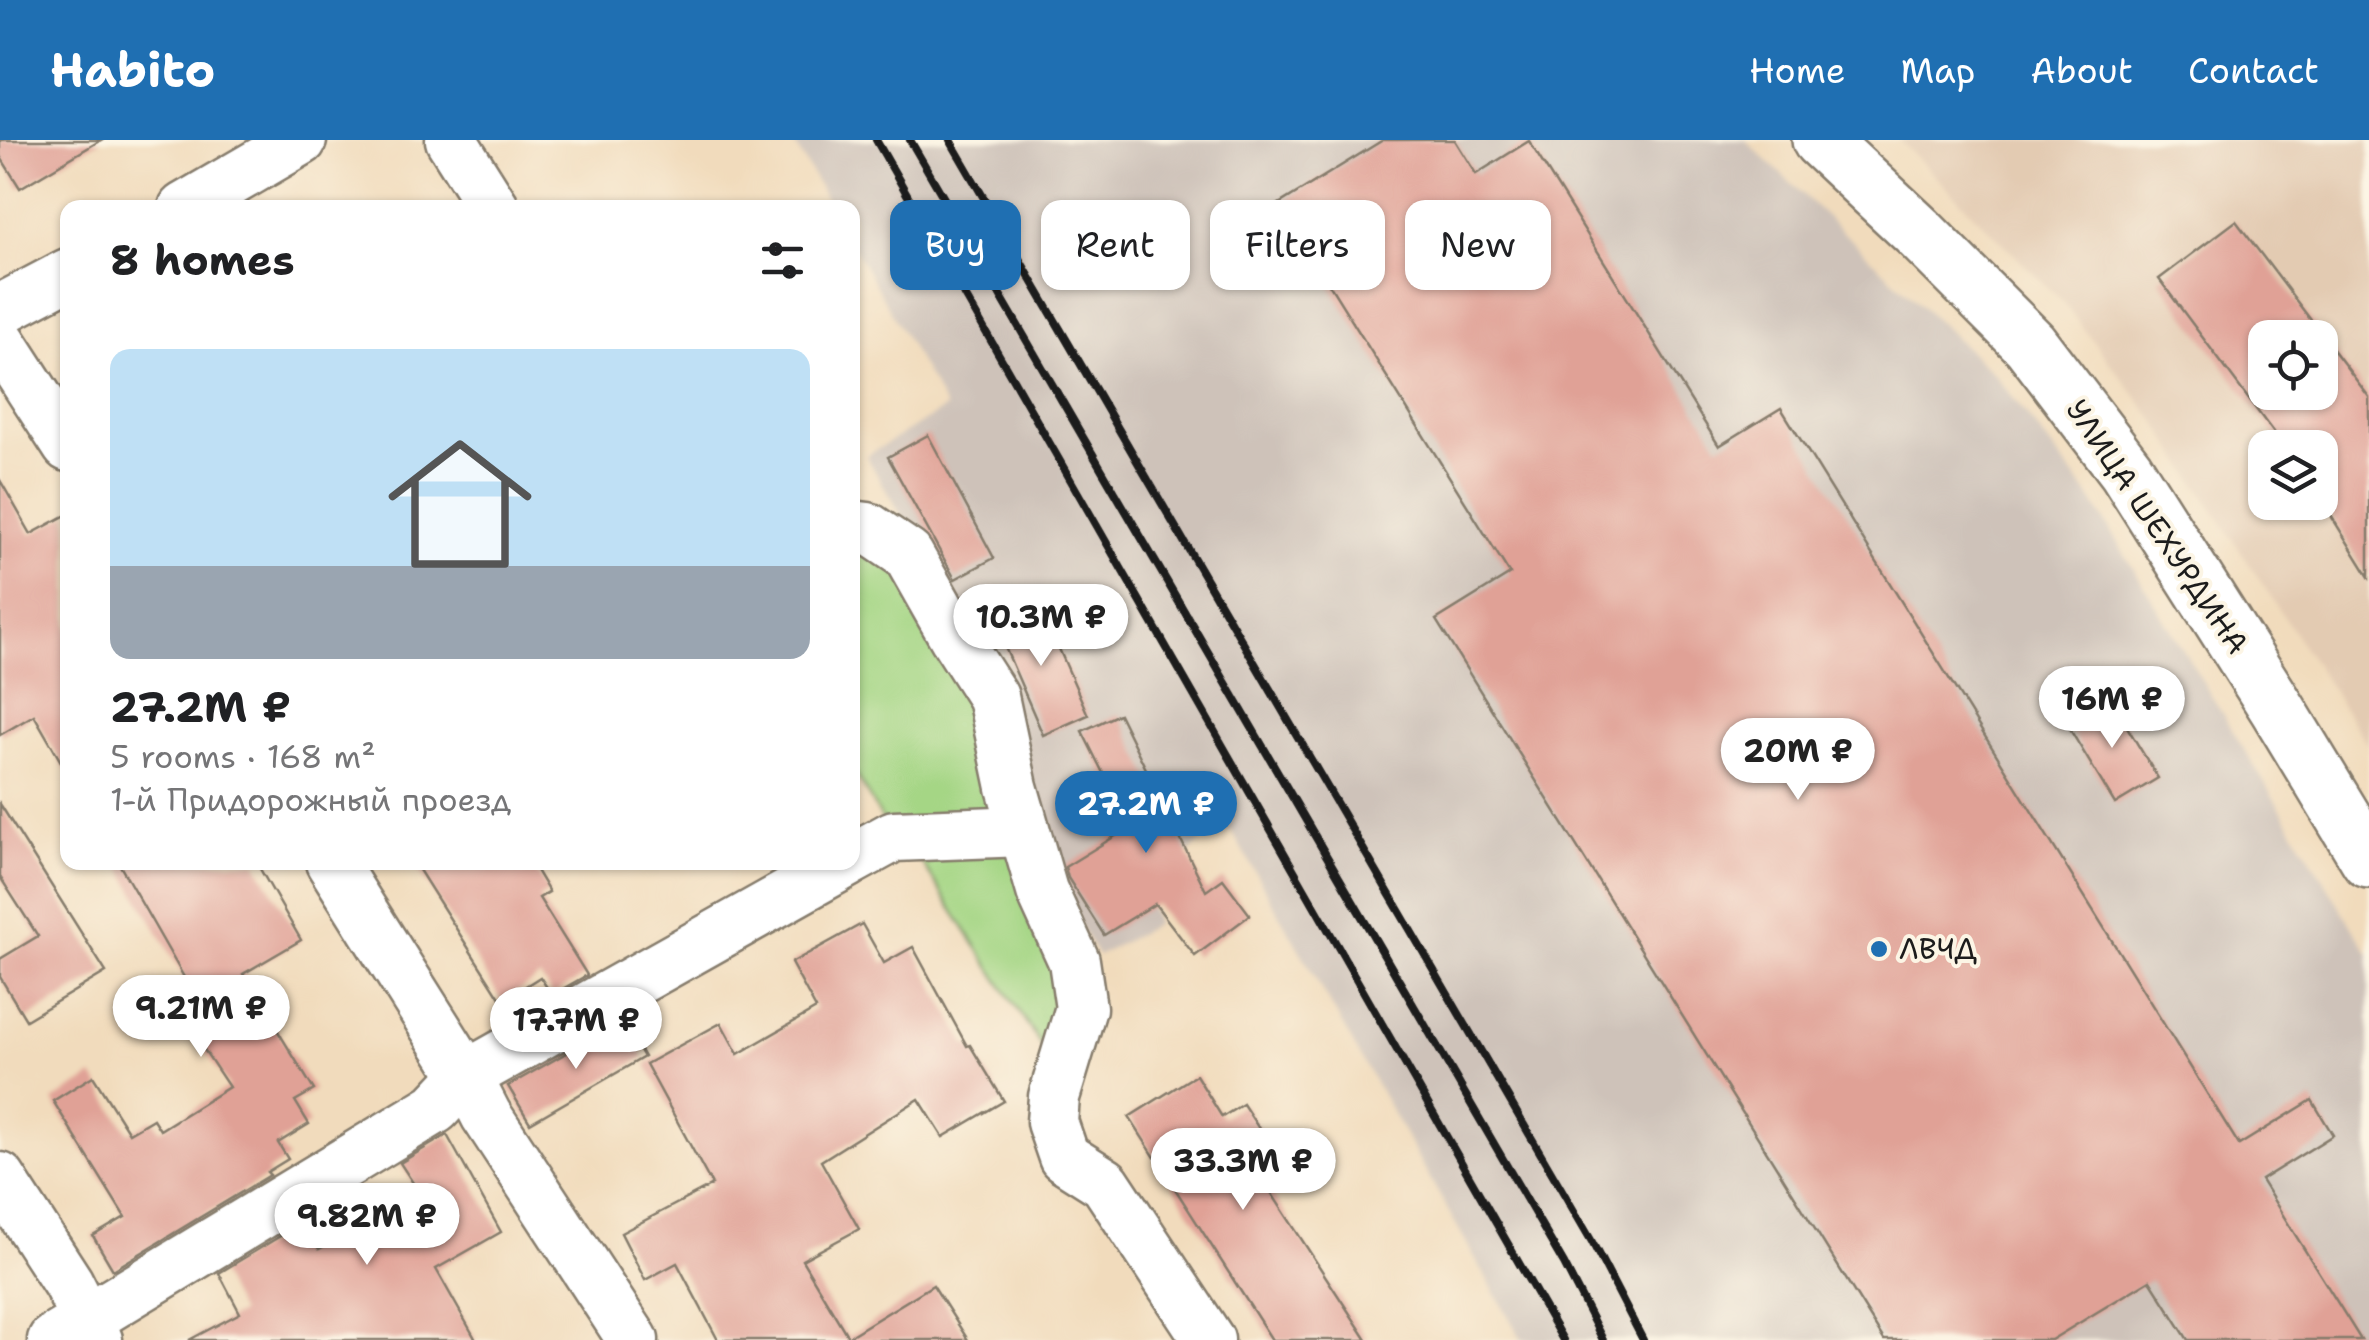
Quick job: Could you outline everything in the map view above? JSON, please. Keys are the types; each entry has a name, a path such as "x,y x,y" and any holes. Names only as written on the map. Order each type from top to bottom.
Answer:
{"main road":[{"name":"УЛИЦА ШЕХУРДИНА","path":"1820,140 2030,344 2126,470 2369,860"}],"street":[{"path":"198,200 301,140"},
{"path":"451,140 489,200"},
{"path":"0,310 60,278"},
{"path":"0,341 60,434"},
{"path":"860,527 868,528 908,555 993,696 1012,786 1042,891 1074,961 1080,1008 1054,1097 1052,1122 1064,1157 1105,1183 1209,1340"},
{"path":"860,855 894,836 1024,831"},
{"path":"336,870 466,1076 486,1115 633,1340"},
{"path":"0,1178 68,1283 78,1333 436,1108 466,1076 834,870"}],"shaded area":[{"path":"792,140 1745,140 1995,375 2088,494 2369,954 2369,1340 1522,1340 1231,830 1202,841 1145,889 1156,924 1098,956 1057,889 1001,683 866,456 946,408 860,258 860,200 827,200"},
{"path":"1899,140 2369,140 2369,747 2157,423 2062,301"}],"green space":[{"path":"860,547 895,564 970,694 1064,981 1048,1056 913,849 881,818 860,781"}],"building":[{"path":"0,140 101,140 20,188 0,156"},
{"name":"ЛВЧД","path":"1383,140 1455,140 1476,174 1529,141 1719,446 1781,408 2239,1145 2312,1100 2333,1135 2261,1180 2361,1340 2188,1340 2150,1280 2051,1340 1884,1340 1436,620 1510,574 1333,290 1385,290 1385,200 1286,200"},
{"path":"2236,221 2311,320 2248,320 2248,398 2159,279"},
{"path":"2338,356 2369,397 2369,577 2334,520 2338,520 2338,430 2272,430 2257,410 2338,410"},
{"path":"928,435 994,558 955,579 888,457"},
{"path":"0,480 31,534 60,518 60,760 34,715 0,735"},
{"path":"1039,603 1088,715 1043,735 994,622"},
{"path":"2109,697 2158,778 2115,804 2066,723"},
{"path":"1119,714 1206,891 1223,879 1250,915 1195,956 1155,904 1104,935 1068,878 1065,867 1130,827 1082,731"},
{"path":"0,804 106,972 26,1020 0,977 0,959 38,936 0,877"},
{"path":"123,870 261,870 301,940 243,974 314,1090 295,1101 309,1124 278,1143 288,1159 267,1172 270,1175 113,1270 93,1236 125,1217 53,1101 93,1076 129,1133 153,1119 160,1130 229,1087 165,991 185,979"},
{"path":"419,870 536,870 549,892 539,898 587,975 552,995 540,977 502,1001"},
{"path":"862,924 884,963 913,947 967,1046 970,1045 1004,1101 943,1137 919,1099 821,1161 859,1229 802,1260 848,1337 933,1285 968,1340 718,1340 677,1263 645,1280 621,1233 712,1185 646,1064 721,1023 738,1054 816,1009 791,963"},
{"path":"623,1021 644,1057 530,1123 508,1086"},
{"path":"1196,1075 1222,1117 1243,1104 1282,1164 1261,1177 1367,1340 1272,1340 1129,1117"},
{"path":"447,1135 501,1232 436,1269 476,1340 189,1340 240,1313 219,1273 302,1223 319,1249 419,1192 400,1163"}],"railway":[{"path":"876,140 1563,1340"},
{"path":"910,140 1564,1264 1603,1340"},
{"path":"950,140 1591,1240 1643,1340"}],"place":[{"name":"ЛВЧД","path":"1879,949"}]}
